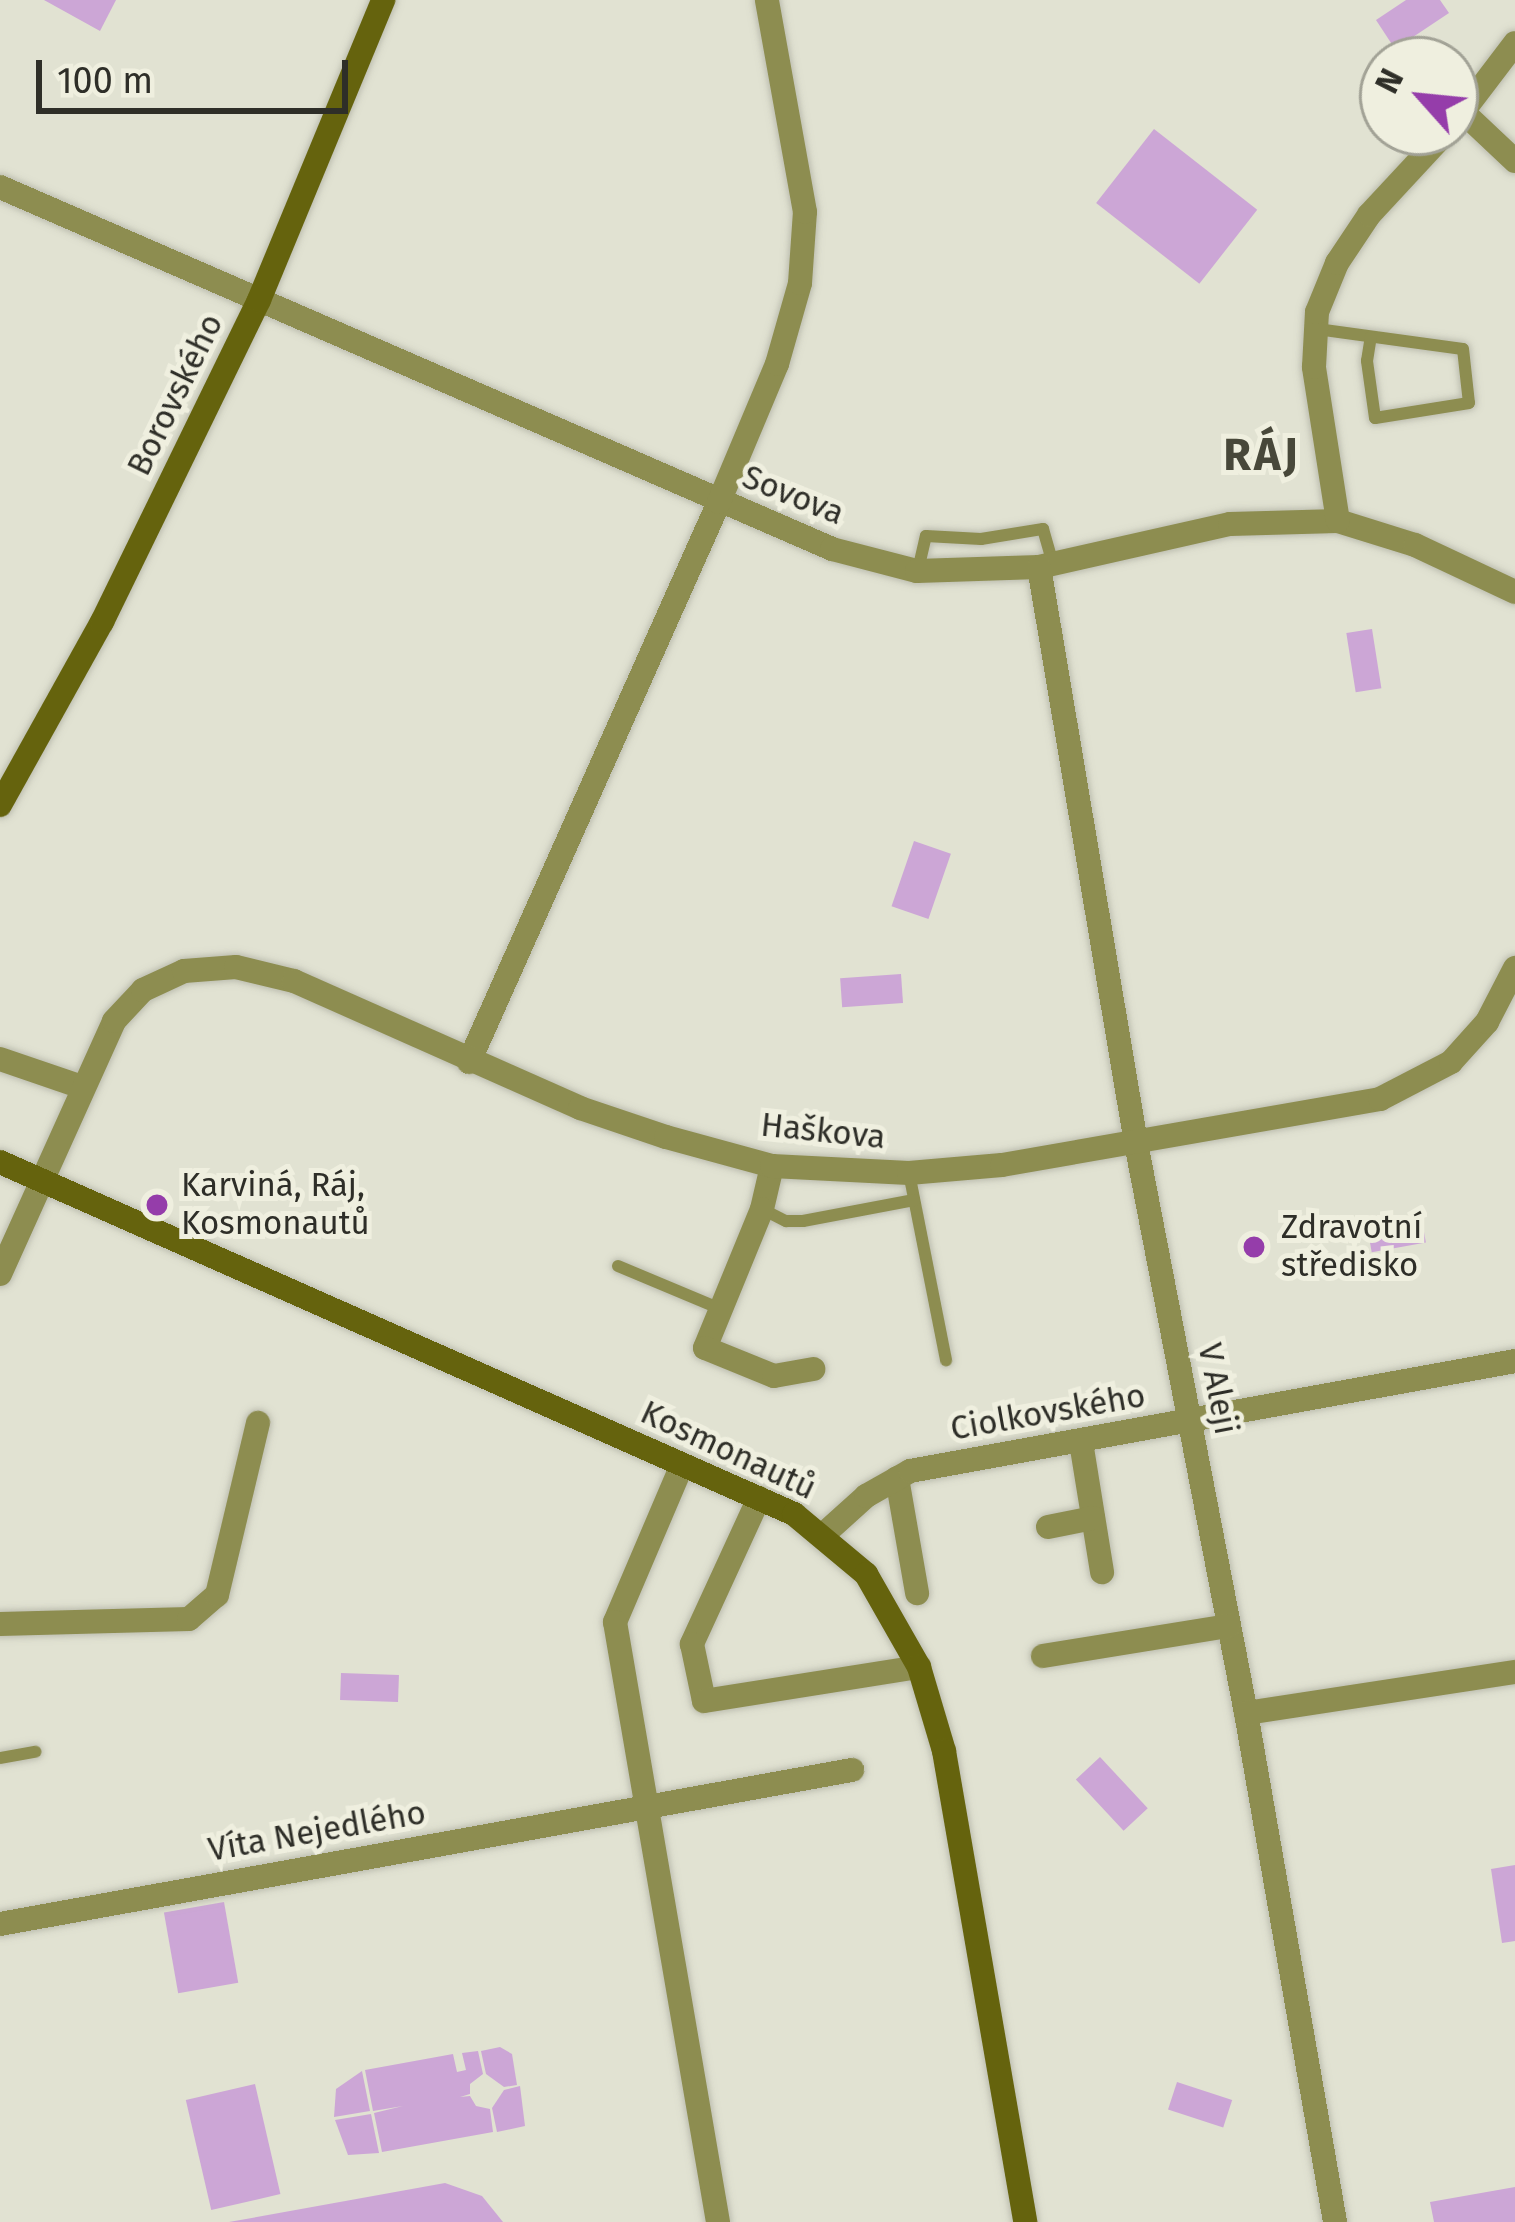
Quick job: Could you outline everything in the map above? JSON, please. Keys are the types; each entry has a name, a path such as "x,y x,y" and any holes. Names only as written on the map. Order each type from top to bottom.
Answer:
{"street":[{"name":"Borovského","path":"0,805 102,622 259,300 383,0"},
{"path":"469,1062 719,502 777,364 800,283 805,212 767,0"},
{"path":"1479,92 1515,44"},
{"path":"1479,133 1515,161"},
{"path":"1337,521 1314,367 1317,312 1347,247 1369,215 1424,156"},
{"name":"Sovova","path":"0,187 719,502 832,549 917,572 1046,566 1230,524 1337,521 1415,544 1515,595"},
{"name":"V Aleji","path":"1046,566 1136,1143 1246,1713 1335,2222"},
{"name":"Haškova","path":"0,1274 114,1021 143,989 184,971 236,967 294,981 580,1108 772,1166 909,1173 1136,1143 1380,1099 1451,1062 1487,1022 1515,968"},
{"path":"0,1059 82,1087"},
{"name":"Kosmonautů","path":"0,1162 759,1498 824,1534 866,1574 919,1667 944,1751 1025,2222"},
{"path":"772,1166 762,1209 705,1348 774,1376 813,1369"},
{"name":"Ciolkovského","path":"824,1534 866,1496 910,1471 1515,1361"},
{"path":"0,1624 189,1619 217,1595 258,1423"},
{"path":"1081,1442 1102,1572"},
{"path":"682,1465 615,1622 718,2222"},
{"path":"897,1478 916,1593"},
{"path":"759,1498 692,1644 704,1701 919,1667"},
{"path":"1048,1527 1093,1519"},
{"path":"1043,1656 1229,1626"},
{"path":"1246,1713 1515,1672"},
{"name":"Víta Nejedlého","path":"0,1924 853,1770"}],"lane":[{"path":"1316,329 1463,349 1469,403 1375,418 1367,361 1371,337"},
{"path":"917,572 926,536 981,539 1043,529 1046,566"},
{"path":"909,1173 946,1360"},
{"path":"762,1209 786,1221 802,1221 914,1200"},
{"path":"618,1266 721,1309"},
{"path":"0,1757 35,1752"}],"shaded area":[{"path":"44,0 116,0 100,31"},
{"path":"1406,0 1440,0 1449,13 1414,36 1386,36 1376,20"},
{"path":"1154,129 1257,210 1199,284 1096,203"},
{"path":"1372,629 1381,688 1356,692 1346,633"},
{"path":"914,841 951,854 928,919 892,906"},
{"path":"901,974 903,1003 842,1007 840,978"},
{"path":"1421,1215 1426,1243 1372,1252 1367,1225"},
{"path":"341,1673 399,1675 398,1702 340,1700"},
{"path":"1100,1757 1148,1808 1124,1831 1076,1780"},
{"path":"1515,1865 1515,1941 1502,1943 1491,1869"},
{"path":"224,1902 238,1983 178,1993 164,1913"},
{"path":"500,2047 512,2054 517,2085 504,2087 486,2074 481,2051"},
{"path":"478,2051 483,2074 470,2084 470,2094 460,2097 470,2096 476,2106 490,2109 493,2132 382,2152 374,2113 403,2106 373,2111 365,2070 453,2054 457,2072 466,2070 462,2053"},
{"path":"362,2071 370,2111 334,2117 336,2089"},
{"path":"1177,2082 1232,2100 1223,2128 1168,2110"},
{"path":"255,2084 280,2194 211,2210 186,2100"},
{"path":"520,2086 525,2126 497,2132 492,2108 504,2090"},
{"path":"371,2114 379,2153 348,2155 335,2120"},
{"path":"445,2183 482,2196 503,2222 229,2222"},
{"path":"1515,2187 1515,2222 1434,2222 1430,2202"}],"place":[{"name":"Karviná, Ráj, Kosmonautů","path":"157,1205"},
{"name":"Zdravotní středisko","path":"1254,1247"}],"district":[{"name":"RÁJ","path":"1262,456"}]}
